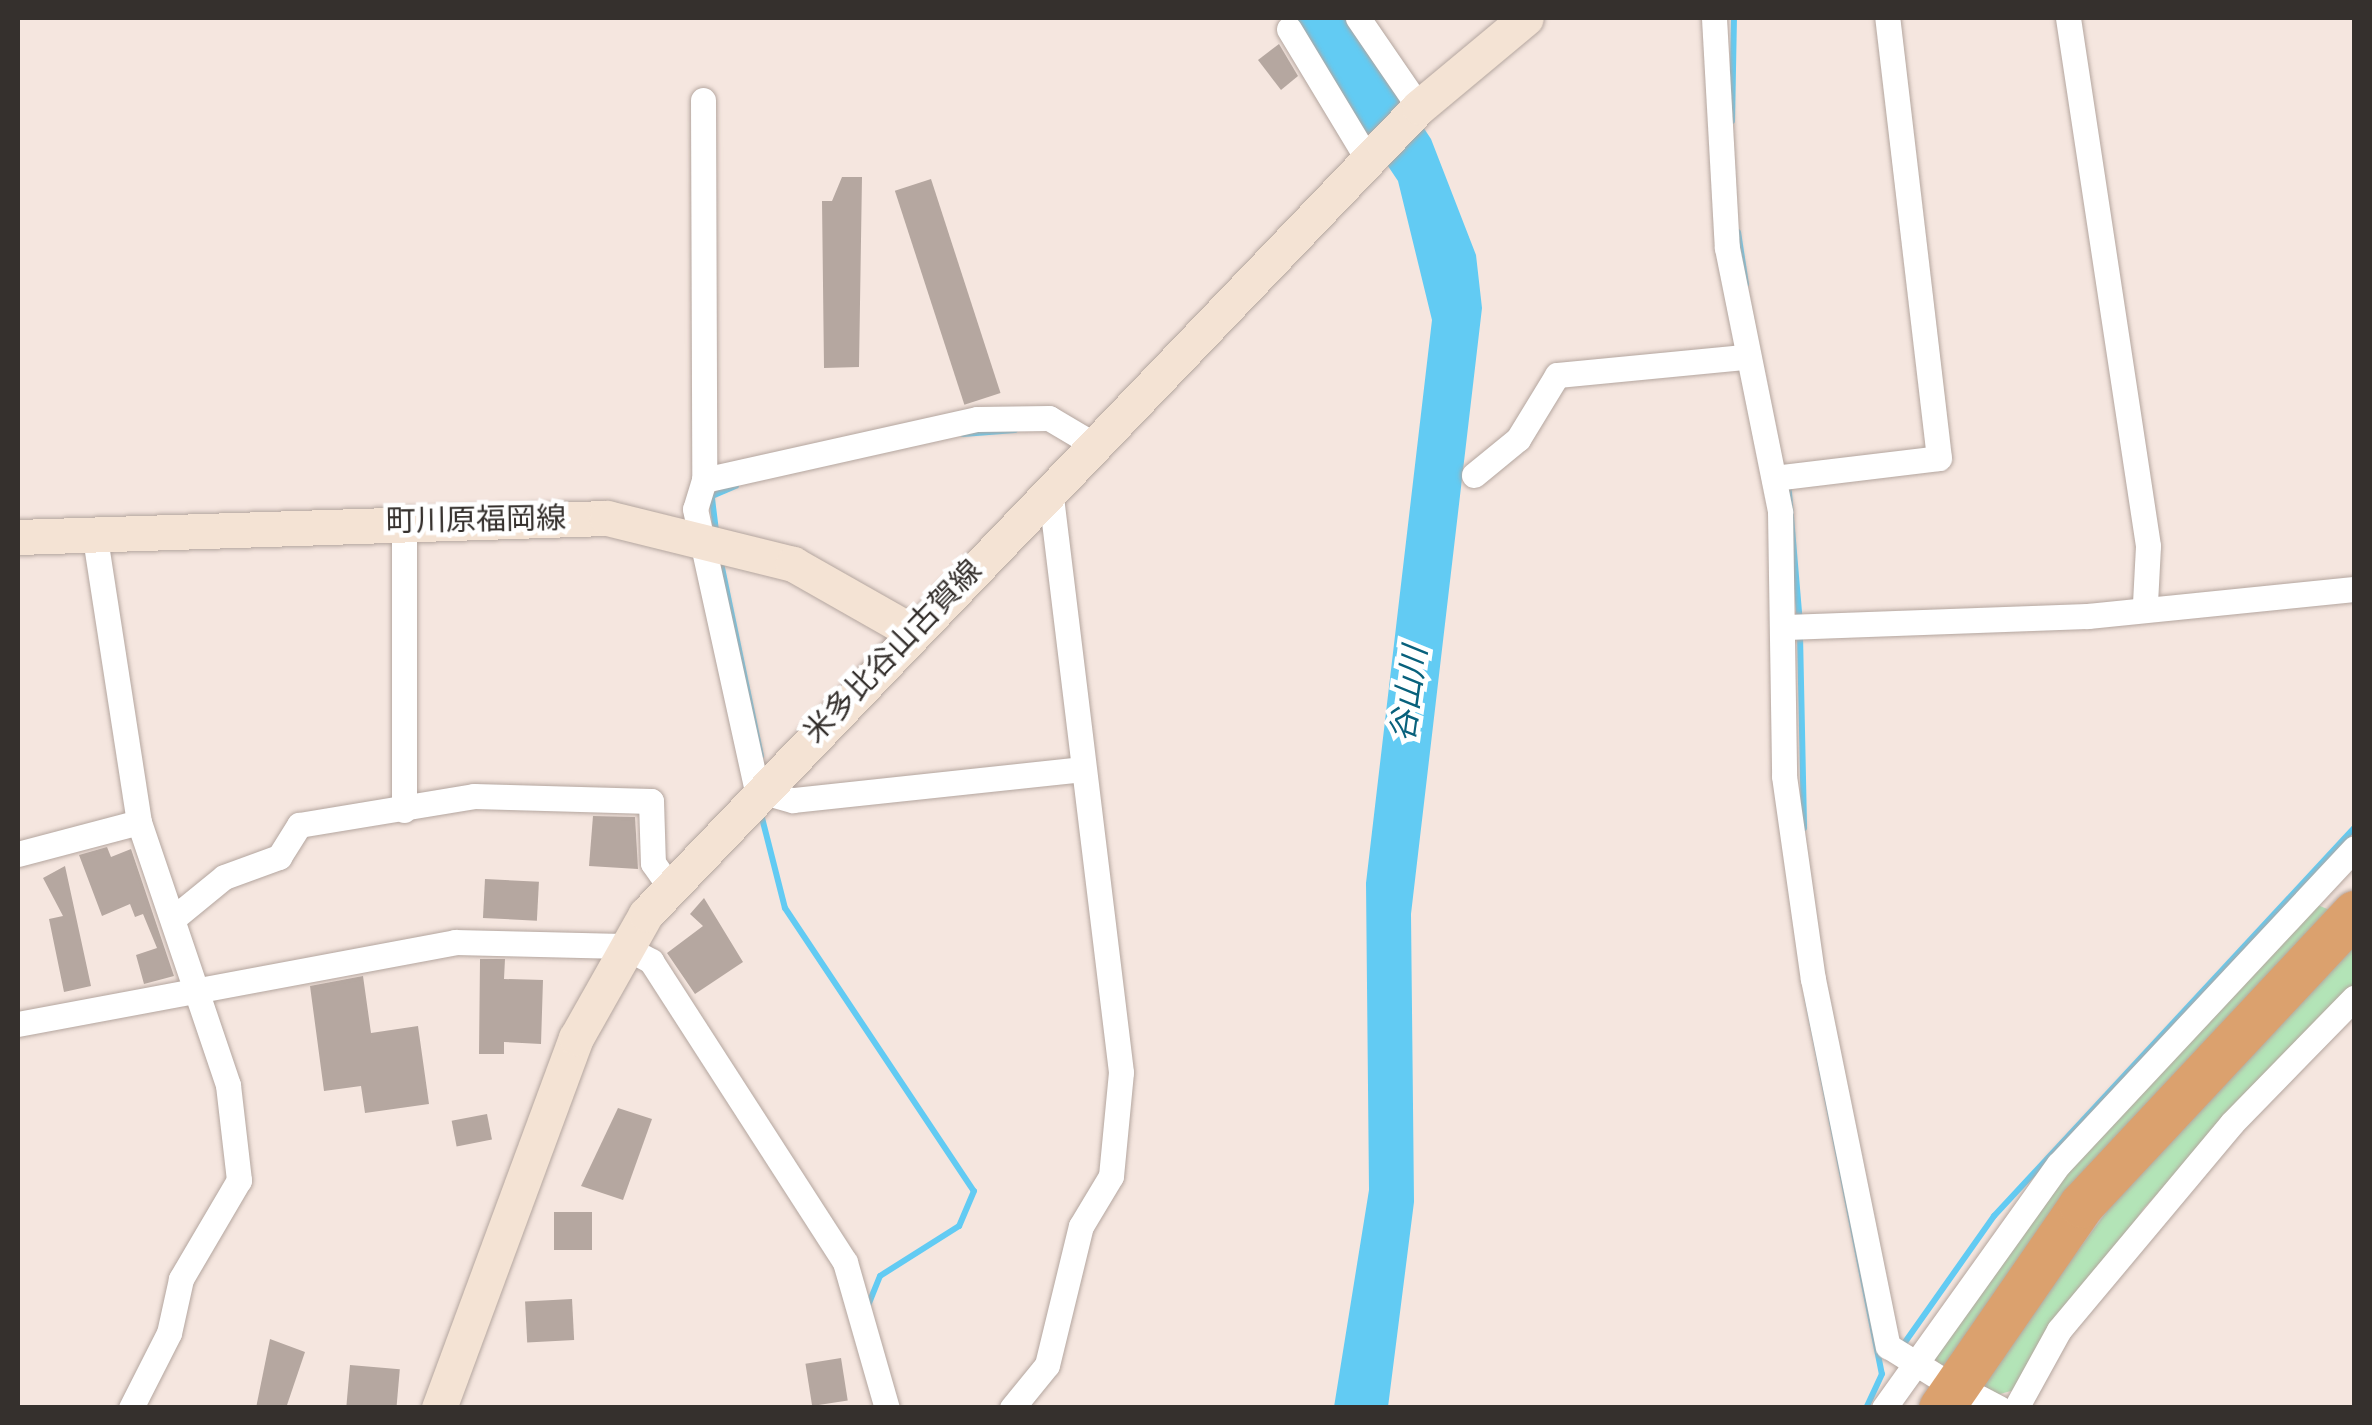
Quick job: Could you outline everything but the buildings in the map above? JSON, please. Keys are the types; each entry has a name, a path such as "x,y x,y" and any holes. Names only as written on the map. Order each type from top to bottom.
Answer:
{"highway":[{"path":"1963,1400 2081,1205 2344,907"}],"main road":[{"name":"米多比谷山古賀線","path":"439,1408 576,1038 623,946 669,886 756,790 1417,109 1526,18"},
{"name":"町川原福岡線","path":"18,538 95,538 404,520 608,518 704,536 792,564 911,631"}],"street":[{"path":"1358,18 1417,109"},
{"path":"1714,18 1727,248 1744,357 1774,478 1785,627 1784,776 1812,979 1888,1346 1963,1400"},
{"path":"1774,478 1940,458 1887,18"},
{"path":"2068,18 2148,546 2145,604"},
{"path":"1289,29 1368,160"},
{"path":"703,100 704,480 695,509 704,536 756,790 794,800 1082,768"},
{"path":"1474,475 1518,439 1557,375 1744,357"},
{"path":"704,480 977,419 1049,418 1092,444"},
{"path":"1012,1408 1047,1365 1081,1226 1111,1176 1121,1072 1050,489"},
{"path":"404,520 404,810"},
{"path":"95,538 139,822 175,916 228,1085 239,1180 181,1279 169,1334 131,1408"},
{"path":"1785,627 2088,616 2145,604 2354,588"},
{"path":"175,916 224,877 279,857 299,825 474,796 651,801 653,863 669,886"},
{"path":"18,854 139,822"},
{"path":"1884,1408 1911,1363 2059,1164 2344,907 2354,849"},
{"path":"18,1024 455,942 623,946 651,961 845,1262 887,1408"},
{"path":"2016,1408 2059,1330 2232,1123 2354,998"}],"green space":[{"path":"2313,903 2339,914 1942,1367 1934,1358 2043,1198"},
{"path":"2354,944 2354,985 2144,1208 2018,1389 1993,1396 1977,1387 2130,1180"}],"water":[{"name":"谷山川","path":"1289,18 1347,18 1394,83 1431,139 1476,255 1482,308 1411,914 1414,1202 1388,1407 1334,1407 1369,1190 1366,883 1432,320 1398,181"}],"waterway":[{"path":"1732,121 1734,18"},
{"path":"1738,232 1746,284"},
{"path":"963,434 1015,430"},
{"path":"1788,481 1800,623"},
{"path":"716,531 712,496 736,486"},
{"path":"720,558 761,756"},
{"path":"1800,635 1804,828"},
{"path":"761,814 785,908 974,1191 959,1226 880,1276 867,1309"},
{"path":"1903,1345 1994,1216 2354,828"},
{"path":"1807,996 1882,1374 1866,1408"}]}
